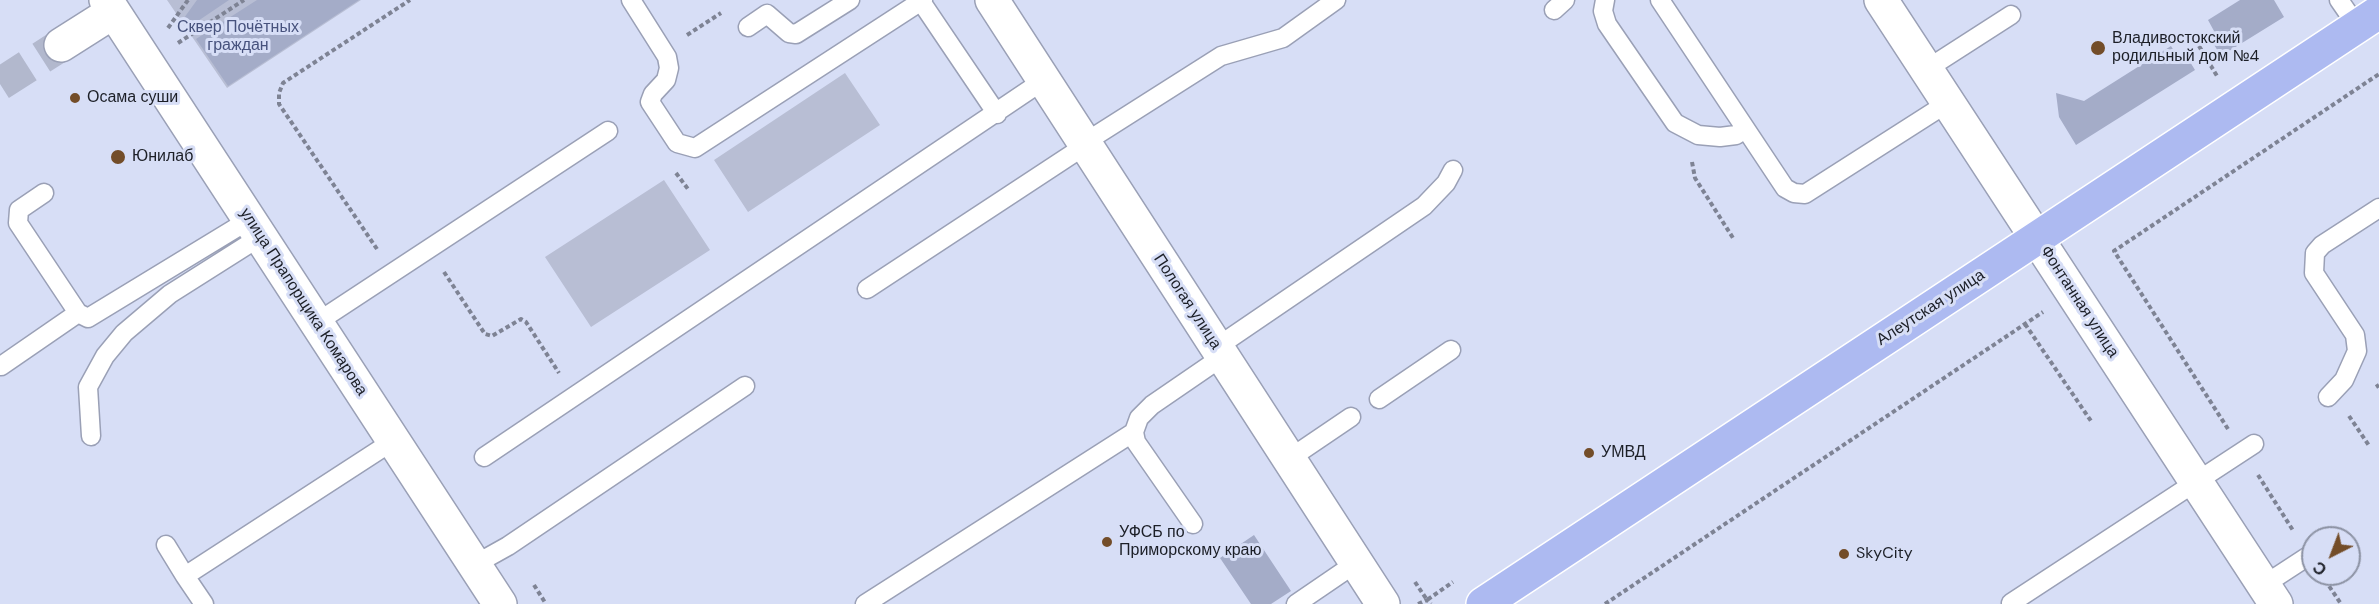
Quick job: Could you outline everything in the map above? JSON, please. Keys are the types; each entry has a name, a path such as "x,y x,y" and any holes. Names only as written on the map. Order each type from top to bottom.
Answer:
{"main road":[{"name":"Пологая улица","path":"992,0 1383,604"},
{"name":"Фонтанная улица","path":"1881,0 2270,595"},
{"path":"61,45 110,6"},
{"name":"улица Прапорщика Комарова","path":"110,6 500,604"},
{"name":"Алеутская улица","path":"1483,604 2037,238 2358,13"}],"lane":[{"path":"631,0 664,50 669,68 666,80 650,102 677,143 695,148 922,0 997,114"},
{"path":"748,27 767,14 789,33 796,34 850,0"},
{"path":"867,289 1221,56 1283,38 1336,0"},
{"path":"1605,0 1603,11 1607,24 1675,123 1698,135 1720,137 1736,135 1745,129"},
{"path":"1660,0 1785,188 1794,193 1805,194 1949,102"},
{"path":"1927,69 2011,15"},
{"path":"484,457 997,114 1044,80"},
{"path":"316,323 608,130"},
{"path":"1193,524 1136,442 1134,432 1139,418 1219,352 1424,206 1446,183 1453,170"},
{"path":"44,193 19,210 18,223 78,313 88,318 254,228"},
{"path":"2328,397 2344,380 2357,351 2355,335 2314,273 2315,253 2322,245 2379,208"},
{"path":"91,436 87,403 88,387 105,356 124,333 254,228"},
{"path":"1,366 78,313"},
{"path":"1379,399 1451,350"},
{"path":"474,565 508,546 745,386"},
{"path":"1289,459 1351,417"},
{"path":"866,604 1134,432"},
{"path":"185,576 393,441"},
{"path":"2011,603 2249,448"},
{"path":"166,545 204,604"},
{"path":"1296,604 1356,563"},
{"path":"2270,595 2301,564"}],"path":[{"path":"165,31 188,0"},
{"path":"175,45 244,0"},
{"path":"392,272 279,104 279,93 283,83 410,0"},
{"path":"664,50 728,9 737,9 748,27"},
{"path":"2199,46 2218,78"},
{"path":"2301,537 2249,448 2114,251 2379,74"},
{"path":"1698,135 1692,161 1695,178 1733,238"},
{"path":"443,270 489,336 517,320 526,322 574,396"},
{"path":"1605,604 2045,311"},
{"path":"2025,324 2091,421"},
{"path":"2349,414 2370,447"},
{"path":"2329,586 2341,604"},
{"path":"1417,604 1427,600 1431,604"}],"green space":[{"name":"Сквер Почётных граждан","path":"167,0 361,0 227,88"},
{"path":"197,0 229,0 189,27 184,18"},
{"name":"Сквер Почётных граждан","path":"257,0 359,0 228,86 196,39"},
{"path":"2240,0 2274,0 2284,17 2221,56 2208,35 2214,31 2208,20"},
{"path":"2171,46 2177,56 2184,52 2195,70 2076,145 2059,117 2056,93 2084,101"},
{"path":"845,73 880,125 748,212 714,160"},
{"path":"664,180 710,250 591,327 545,257"},
{"path":"1254,535 1291,591 1271,604 1251,604 1220,558"}],"tunnel":[{"path":"0,84 61,45"}],"place":[{"name":"Владивостокский родильный дом №4","path":"2098,48"},
{"name":"Осама суши","path":"75,98"},
{"name":"Юнилаб","path":"118,157"},
{"name":"УМВД","path":"1589,453"},
{"name":"УФСБ по Приморскому краю","path":"1107,542"},
{"name":"SkyCity","path":"1844,554"}]}
